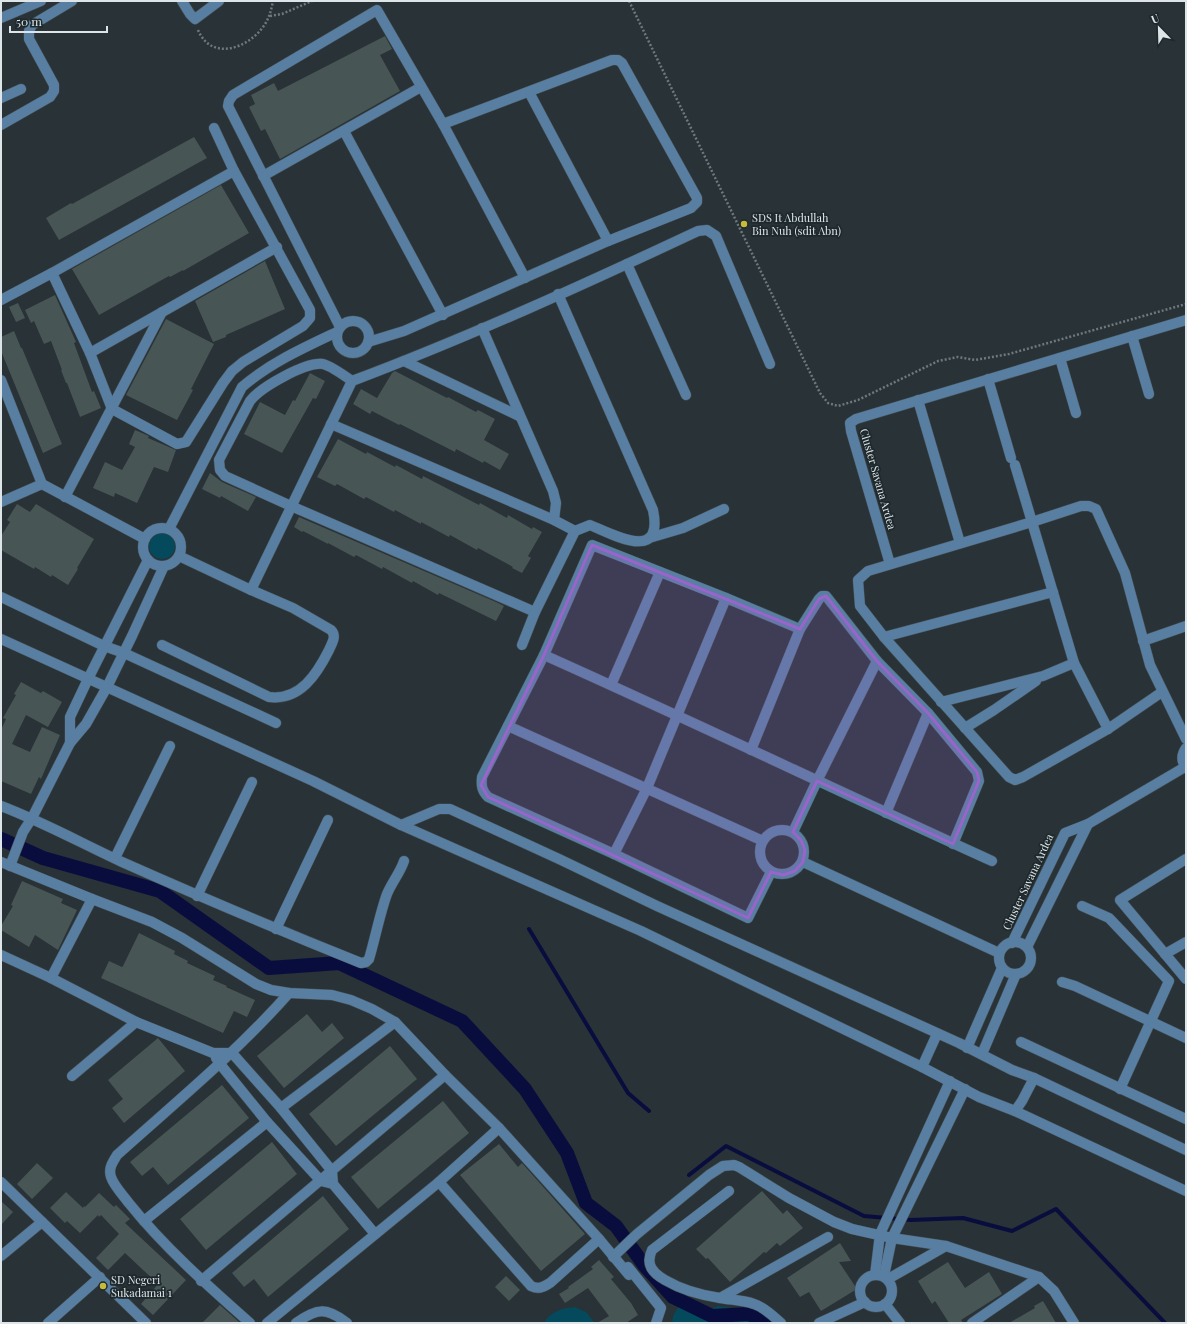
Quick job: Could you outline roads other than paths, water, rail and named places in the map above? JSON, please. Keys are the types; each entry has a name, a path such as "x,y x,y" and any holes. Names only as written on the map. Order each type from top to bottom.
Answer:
{"street":[{"path":"1,18 40,1"},
{"path":"1,125 50,97 54,91 54,85 30,39 29,32 32,25 72,1"},
{"path":"182,1 190,14 196,19 219,1"},
{"path":"443,124 612,60 618,60 622,63 697,202 691,208 608,241 443,315 404,331 368,342 360,351 354,353 348,352 342,349 338,344 337,338 339,329 228,106 233,95 377,10 443,124 525,278"},
{"path":"263,176 421,87"},
{"path":"1,98 21,89"},
{"path":"529,92 608,241"},
{"path":"52,273 90,352 112,409 177,444 186,442 223,382 232,371 243,362 303,326 310,318 310,310 277,247 234,171 214,128"},
{"path":"344,131 443,315"},
{"path":"1,300 234,171"},
{"path":"251,590 352,381 482,328 698,231 707,230 716,236 770,364"},
{"path":"90,352 277,247"},
{"path":"627,264 686,395"},
{"path":"558,294 652,510 655,523 654,531 649,538"},
{"path":"65,497 162,312"},
{"name":"Cluster Savana Ardea","path":"890,564 851,431 850,423 856,418 1186,320"},
{"path":"169,529 242,387 276,362 339,329 345,323 351,321 358,322 363,325 367,330 368,342"},
{"path":"482,328 519,416 553,491 556,503 554,520"},
{"path":"1132,336 1149,394"},
{"path":"1060,358 1076,413"},
{"path":"404,361 519,416"},
{"path":"352,381 324,364 314,364 305,367 257,392 250,401 219,460 220,470 225,476 291,506 535,612"},
{"path":"988,379 1074,663 1108,729"},
{"path":"1,380 42,484 145,539"},
{"path":"918,400 960,543"},
{"path":"331,424 554,520 575,532"},
{"path":"1,502 42,484"},
{"path":"1162,692 1108,729 1023,777 1014,780 1009,777 884,637 860,606 858,580 868,571 1081,506 1089,506 1096,509 1125,573 1150,665 1186,739"},
{"path":"522,645 535,612 575,532 590,525 627,541 644,541 649,538 683,528 724,509"},
{"path":"161,528 169,529 177,534 181,542 182,547 179,556 173,563 164,566 154,564 148,560 144,552 145,539 153,530 161,528"},
{"path":"771,872 748,918 614,854 488,797 483,791 481,785 482,778 544,655 592,545 800,629"},
{"path":"162,645 269,697 278,698 296,691 311,680 320,667 334,638 333,631 293,608 179,556"},
{"path":"70,743 70,717 148,560"},
{"path":"164,566 107,687 86,724 70,743 32,818 8,861 92,899 152,922 182,938 256,984 271,990 289,993 332,995 351,1000 372,1009 395,1022 499,1128 599,1239 616,1254 661,1308 656,1323"},
{"path":"611,685 660,572"},
{"path":"884,637 1053,592"},
{"path":"752,750 800,629 819,598 826,596 877,661 928,713 977,772 979,781 954,844"},
{"path":"1,597 104,646 124,653 276,723"},
{"path":"614,854 647,788 726,598"},
{"path":"1143,641 1186,626"},
{"path":"1,639 313,782 401,825 641,930 922,1066 980,1097 1015,1111 1186,1191"},
{"path":"544,655 992,861"},
{"path":"793,832 816,781 877,661"},
{"path":"941,702 1043,676 1074,663"},
{"path":"965,728 1043,676"},
{"path":"886,813 928,713"},
{"path":"508,726 763,841"},
{"path":"114,858 170,746"},
{"name":"Cluster Savana Ardea","path":"1012,942 1064,833 1088,824 1186,768 1182,758 1186,748"},
{"path":"197,896 252,782"},
{"path":"1,806 32,818 197,896 361,963 370,960 387,894 393,881 399,874 404,861"},
{"path":"401,825 439,809 450,809 982,1054 1012,1070 1034,1078 1186,1150"},
{"path":"276,929 328,820"},
{"path":"803,862 999,953 999,963 1002,968 1011,974 1016,974 1025,970 1030,961 1031,956 1026,947 1088,824"},
{"path":"782,829 793,832 801,840 805,850 803,862 795,871 783,875 771,872 763,862 760,852 763,841 770,833 782,829"},
{"path":"1186,858 1120,900 1186,980"},
{"path":"51,978 92,899"},
{"path":"1082,906 1109,918 1168,981 1120,1088"},
{"name":"Cluster Savana Ardea","path":"999,953 1006,945 1012,942 1019,943 1026,947"},
{"path":"1165,954 1186,942"},
{"path":"1,955 51,978 136,1022 213,1053 232,1053 281,1108 332,1170 333,1184"},
{"path":"967,1048 1002,968"},
{"path":"982,1054 1016,974"},
{"path":"1062,982 1075,986 1186,1038"},
{"path":"250,1323 201,1281 144,1221 111,1178 110,1170 117,1154 232,1053 273,1012 289,993"},
{"path":"72,1076 136,1022"},
{"path":"281,1108 395,1022"},
{"path":"922,1066 937,1034"},
{"path":"1021,1042 1186,1119"},
{"path":"213,1053 220,1064 267,1122 321,1180 333,1184 375,1234"},
{"path":"201,1281 446,1075"},
{"path":"1015,1111 1034,1078"},
{"path":"946,1246 882,1277 866,1278 861,1287 862,1298 865,1302 875,1307 885,1304 890,1299 892,1285 882,1277 880,1234 950,1081"},
{"path":"882,1277 892,1238 965,1089"},
{"path":"144,1221 267,1122"},
{"path":"267,1323 439,1182 499,1128"},
{"path":"616,1254 637,1234 709,1175 723,1166 734,1165 789,1198 834,1222 892,1238 946,1246 1039,1277 1054,1291 1074,1323"},
{"path":"1,1182 146,1323"},
{"path":"439,1182 531,1286 537,1289 550,1283 599,1239"},
{"path":"729,1191 652,1250 649,1256 652,1270 657,1275 679,1288 694,1293 754,1304 781,1323"},
{"path":"1,1249 39,1219"},
{"path":"1,1256 39,1219"},
{"path":"720,1298 828,1237"},
{"path":"616,1254 629,1275"},
{"path":"48,1323 100,1277"},
{"path":"972,1323 1039,1277"},
{"path":"819,1323 865,1302"},
{"path":"885,1304 900,1323"},
{"path":"296,1323 309,1314 321,1311 337,1315 347,1323"}],"waterway":[{"path":"1,839 43,858 160,891 269,968 339,963 462,1021 525,1089 567,1153 586,1203 616,1226 644,1265 673,1297 712,1316 749,1314 769,1323"},
{"path":"529,929 628,1093 649,1111"},
{"path":"689,1175 726,1146 864,1216 911,1220 963,1218 1012,1231 1056,1209 1165,1323"}],"place":[{"name":"SDS It Abdullah Bin Nuh (sdit Abn)","path":"744,224"},
{"name":"SD Negeri Sukadamai 1","path":"103,1286"}]}
